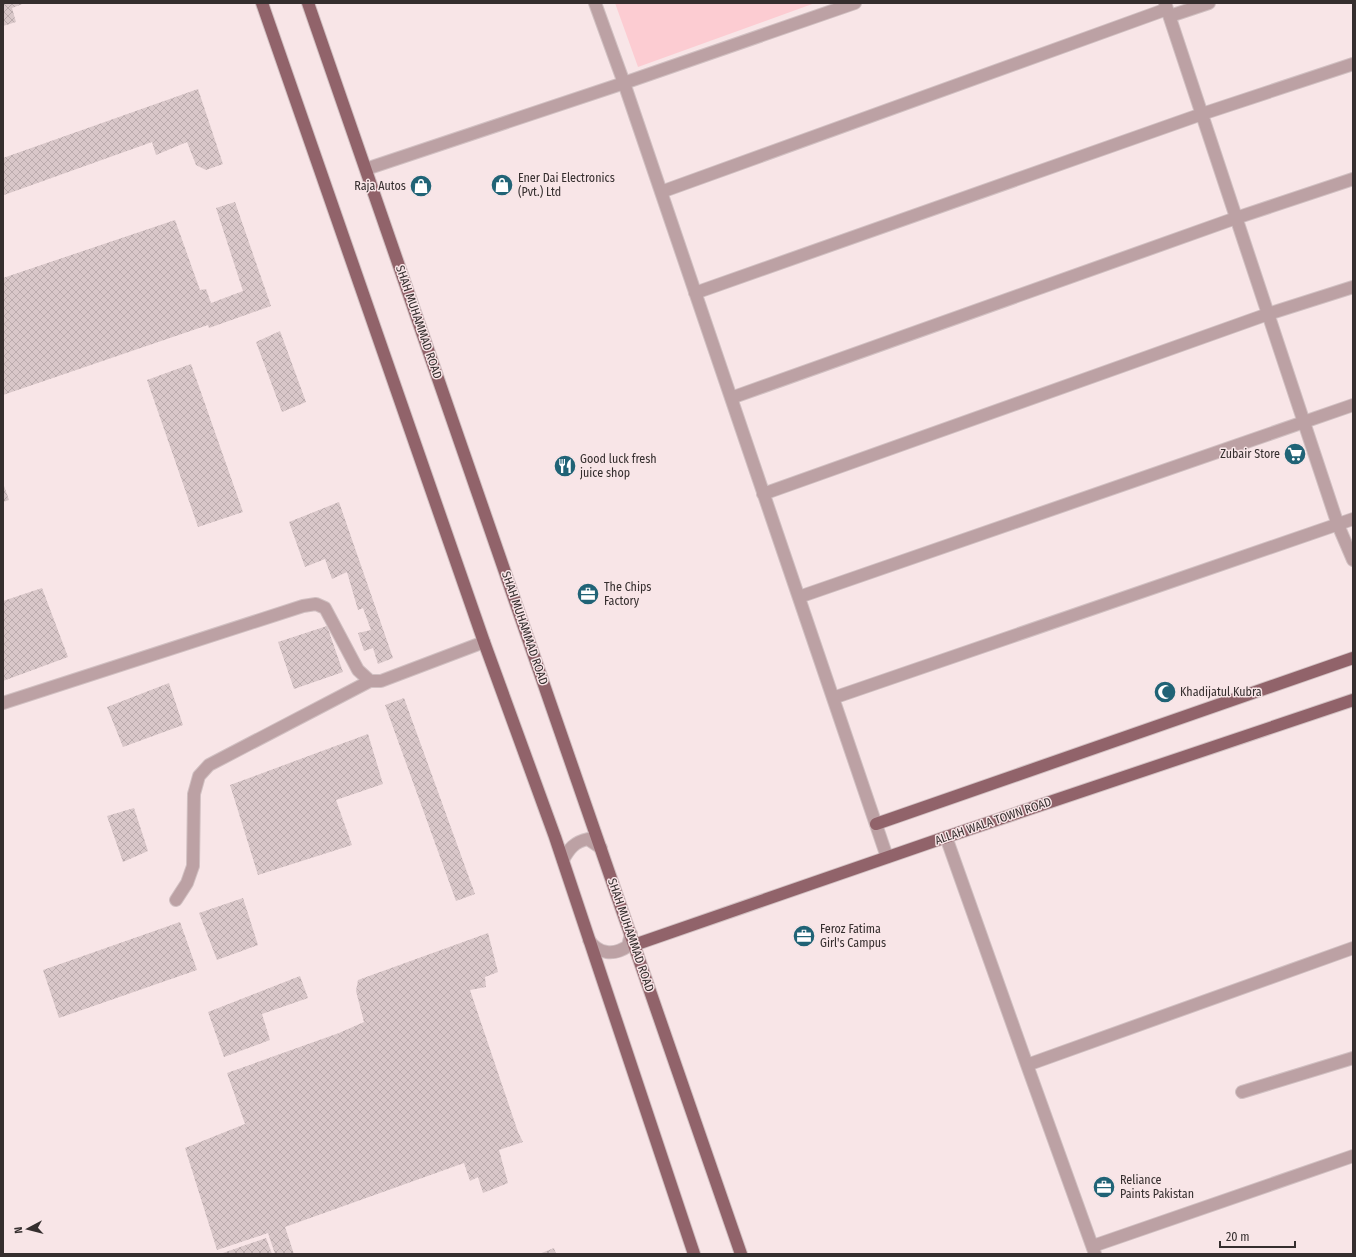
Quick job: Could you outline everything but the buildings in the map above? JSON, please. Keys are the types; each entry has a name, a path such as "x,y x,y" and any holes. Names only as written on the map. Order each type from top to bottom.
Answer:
{"main road":[{"path":"262,3 484,642 563,860 588,939 694,1254"},
{"name":"SHAH MUHAMMAD ROAD","path":"308,3 741,1254"},
{"path":"876,824 1353,658"},
{"name":"ALLAH WALA TOWN ROAD","path":"632,939 887,857 1353,700"}],"street":[{"path":"595,3 624,83 887,857"},
{"path":"366,169 624,83 855,3"},
{"path":"661,192 1168,9 1209,3"},
{"path":"1168,9 1338,525 1353,560"},
{"path":"695,293 1202,114 1353,64"},
{"path":"731,398 1236,218 1353,179"},
{"path":"763,494 1268,314 1353,288"},
{"path":"799,597 1353,405"},
{"path":"832,698 1353,519"},
{"path":"3,703 303,606 316,604 325,608 358,670 370,681"},
{"path":"176,900 187,883 193,866 194,794 199,776 209,765 370,681 381,681 484,642"},
{"path":"946,837 1094,1250 1353,1156"},
{"path":"563,860 573,844 580,840 588,839 601,848"},
{"path":"588,939 592,946 599,950 606,953 614,953 622,951 628,946 632,939"},
{"path":"1027,1066 1353,948"},
{"path":"1242,1092 1353,1058"}],"shaded area":[{"path":"615,3 815,3 638,67"}],"place":[{"name":"Ener Dai Electronics (Pvt.) Ltd","path":"502,185"},
{"name":"Raja Autos","path":"421,186"},
{"name":"Zubair Store","path":"1295,454"},
{"name":"Good luck fresh juice shop","path":"565,466"},
{"name":"The Chips Factory","path":"588,594"},
{"name":"Khadijatul Kubra","path":"1165,692"},
{"name":"Feroz Fatima Girl's Campus","path":"804,936"},
{"name":"Reliance Paints Pakistan","path":"1104,1187"}]}
